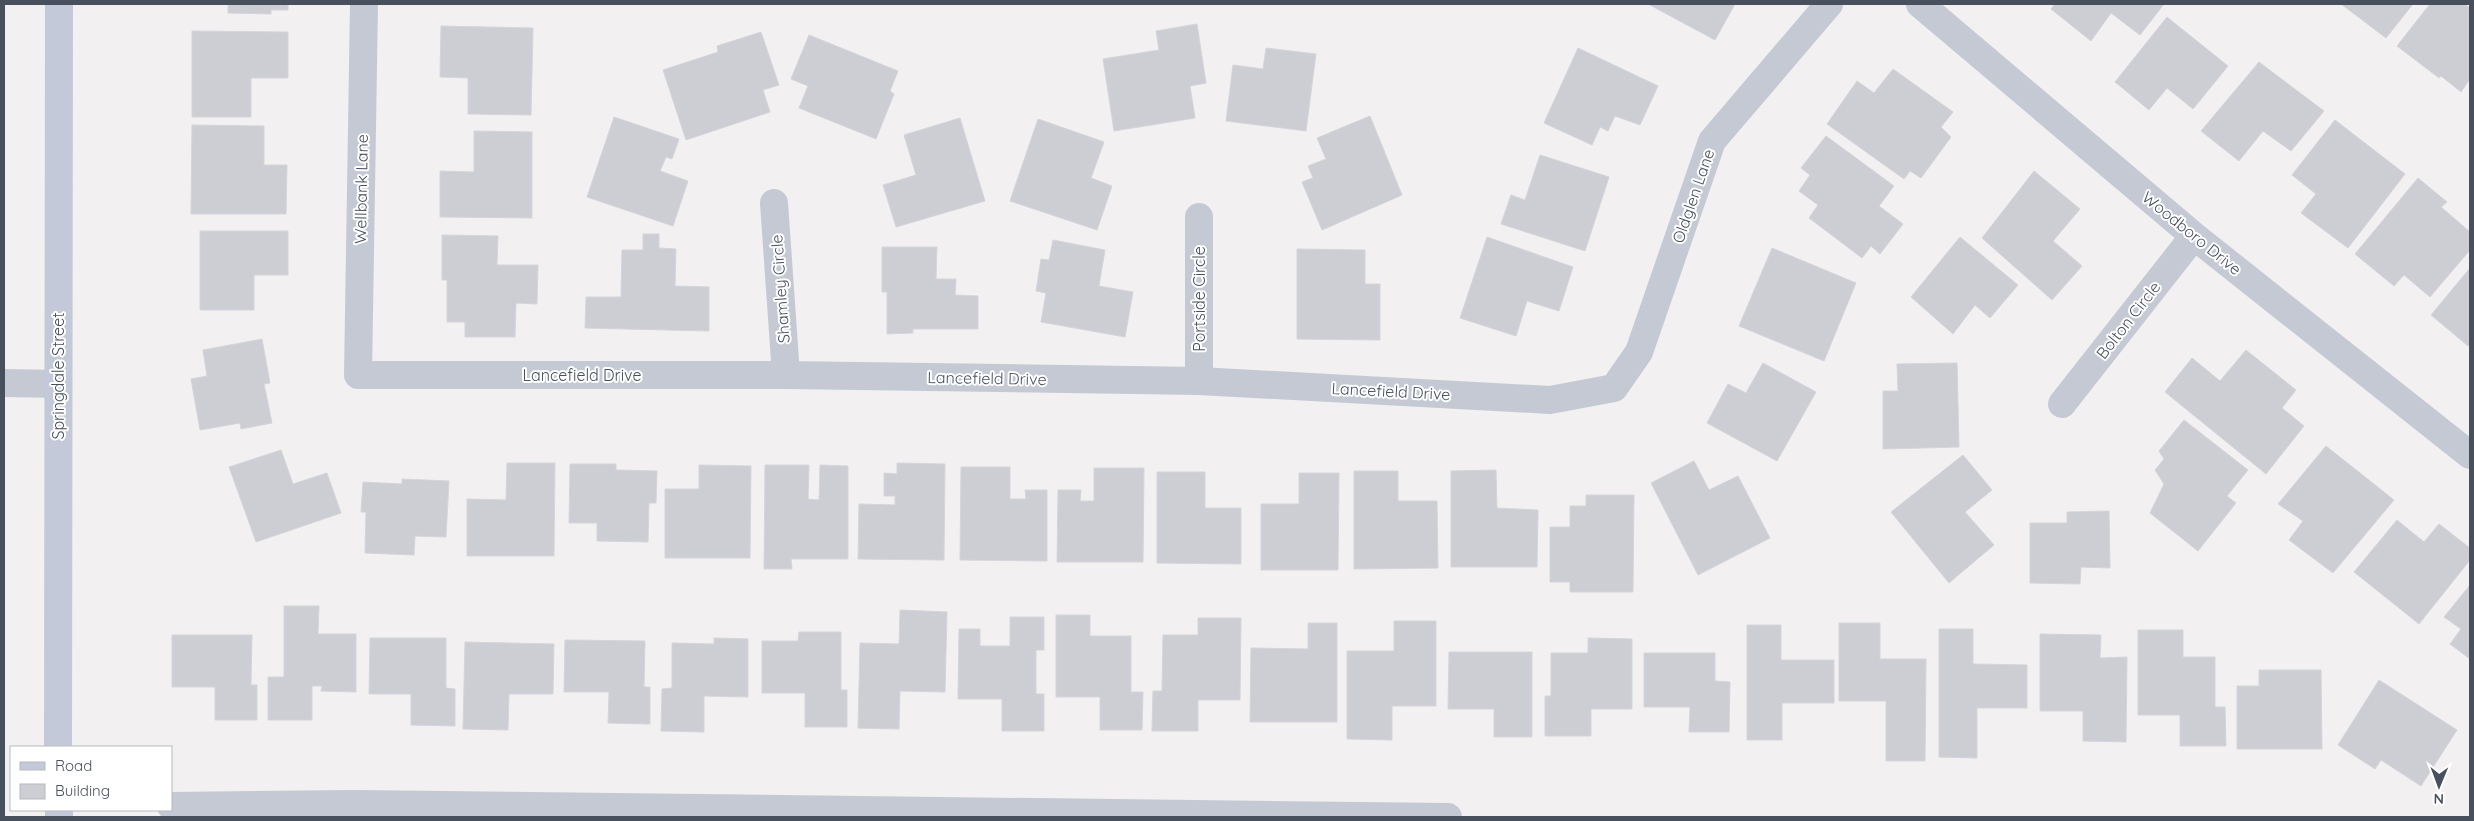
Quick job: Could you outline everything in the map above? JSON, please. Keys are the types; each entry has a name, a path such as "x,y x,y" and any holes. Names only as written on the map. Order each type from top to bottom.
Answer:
{"street":[{"name":"Springdale Street","path":"58,746 59,4"},
{"name":"Wellbank Lane","path":"358,374 364,4"},
{"name":"Oldglen Lane","path":"1614,388 1639,352 1712,141 1829,4"},
{"name":"Woodboro Drive","path":"1920,4 2194,236 2470,456"},
{"name":"Shamley Circle","path":"774,203 786,375"},
{"name":"Portside Circle","path":"1199,217 1199,381"},
{"name":"Bolton Circle","path":"2062,404 2194,236"},
{"name":"Lancefield Drive","path":"358,374 786,375 1199,381 1550,400 1614,388"},
{"path":"4,383 58,384"},
{"path":"172,806 354,811 1448,817"}],"building":[{"path":"228,4 288,4 288,10 271,10 271,14 228,13"},
{"path":"1648,4 1735,4 1715,40"},
{"path":"2055,4 2164,4 2140,35 2111,13 2091,41 2051,9"},
{"path":"2341,4 2413,4 2386,38"},
{"path":"2430,4 2464,4 2470,8 2470,79 2461,92 2397,46"},
{"path":"2167,17 2228,66 2193,109 2167,88 2149,110 2115,82"},
{"path":"1197,24 1206,83 1190,86 1195,118 1114,131 1103,59 1159,50 1156,31"},
{"path":"441,26 533,28 531,115 468,114 468,78 440,77"},
{"path":"192,31 288,32 288,78 251,78 251,117 192,117"},
{"path":"761,32 779,85 763,90 770,112 686,140 663,70 718,52 717,46"},
{"path":"809,35 898,71 890,91 894,94 876,139 799,108 808,86 791,79"},
{"path":"1266,48 1316,54 1306,131 1226,121 1233,65 1263,69"},
{"path":"1578,48 1658,86 1640,125 1615,116 1608,131 1600,127 1592,145 1544,123"},
{"path":"2259,62 2324,111 2291,151 2263,131 2239,161 2201,131"},
{"path":"1893,69 1953,112 1941,127 1951,137 1921,178 1910,171 1904,179 1827,124 1857,81 1874,93"},
{"path":"1370,116 1402,195 1322,230 1302,182 1313,178 1308,166 1326,159 1317,138"},
{"path":"614,117 679,139 672,159 666,157 660,171 688,181 673,226 587,197"},
{"path":"960,118 985,201 896,227 883,185 916,175 904,135"},
{"path":"1038,119 1104,142 1091,178 1112,186 1097,230 1010,201"},
{"path":"2335,120 2405,174 2348,248 2301,213 2316,194 2292,175"},
{"path":"192,125 264,126 264,165 287,165 286,214 191,214"},
{"path":"474,131 532,132 532,218 440,217 440,171 474,172"},
{"path":"1826,136 1894,186 1879,206 1903,224 1880,254 1871,246 1862,258 1809,218 1818,205 1799,191 1810,175 1801,168"},
{"path":"1540,155 1609,177 1585,251 1501,224 1511,195 1525,200"},
{"path":"2034,171 2080,209 2053,241 2082,266 2052,300 1982,238"},
{"path":"2418,178 2447,202 2441,207 2470,232 2470,250 2430,297 2404,275 2394,286 2355,254"},
{"path":"200,231 288,231 288,275 254,275 254,310 200,310"},
{"path":"643,234 659,234 659,248 676,249 675,286 709,287 709,331 585,328 586,297 621,297 622,250 643,250"},
{"path":"442,235 498,236 497,265 538,265 537,304 516,303 515,337 465,337 465,322 447,322 447,280 442,280"},
{"path":"1487,237 1573,267 1559,311 1527,301 1516,336 1460,318"},
{"path":"1960,237 2018,285 1990,318 1975,305 1953,334 1911,297"},
{"path":"1053,240 1105,250 1099,286 1133,292 1125,337 1041,322 1046,293 1036,291 1041,259 1049,260"},
{"path":"882,247 937,247 936,279 956,279 955,295 978,296 978,329 913,329 913,333 887,334 887,292 882,292"},
{"path":"1772,248 1856,283 1824,361 1739,326"},
{"path":"1297,249 1365,250 1365,284 1380,284 1380,340 1297,339"},
{"path":"2470,268 2470,343 2468,346 2431,315"},
{"path":"262,339 270,383 264,384 272,423 241,429 240,423 200,430 191,379 207,376 203,350"},
{"path":"2246,350 2296,390 2282,408 2304,426 2266,474 2165,392 2192,358 2220,381"},
{"path":"1763,363 1816,392 1777,461 1707,423 1728,384 1746,393"},
{"path":"1957,363 1959,447 1883,449 1883,391 1898,391 1897,364"},
{"path":"2184,420 2248,470 2227,496 2236,503 2198,551 2150,513 2164,484 2155,470 2164,459 2159,451"},
{"path":"2326,446 2394,500 2333,573 2289,540 2303,521 2278,504"},
{"path":"281,450 293,484 327,473 341,513 256,542 229,467"},
{"path":"1963,455 1992,490 1965,512 1994,545 1949,583 1891,512"},
{"path":"1694,461 1709,490 1738,476 1770,538 1698,575 1651,483"},
{"path":"507,463 555,463 554,556 467,556 467,499 506,500"},
{"path":"897,463 945,464 944,560 858,559 859,504 895,505 895,496 884,496 884,473 897,474"},
{"path":"570,464 616,464 616,470 657,471 656,503 649,503 648,542 597,541 597,523 569,523"},
{"path":"699,465 751,466 750,558 665,558 665,489 699,489"},
{"path":"765,465 809,465 808,499 819,500 820,465 848,466 848,559 791,559 792,569 764,569"},
{"path":"961,467 1010,467 1010,499 1026,499 1025,490 1047,490 1047,561 960,560"},
{"path":"1094,468 1144,468 1143,562 1057,562 1058,490 1081,490 1080,501 1094,501"},
{"path":"1496,470 1497,508 1538,510 1537,567 1451,567 1451,471"},
{"path":"1354,471 1398,471 1398,501 1437,501 1438,568 1354,569"},
{"path":"1157,472 1205,472 1205,508 1241,508 1241,564 1157,563"},
{"path":"1299,473 1339,473 1338,570 1261,570 1261,504 1299,504"},
{"path":"402,479 449,481 446,537 415,536 414,555 365,553 366,512 361,512 363,482 402,484"},
{"path":"1586,495 1634,495 1633,592 1570,592 1570,582 1550,582 1550,527 1570,527 1570,506 1586,506"},
{"path":"2109,511 2110,568 2081,567 2080,584 2030,583 2030,523 2067,523 2067,512"},
{"path":"2397,520 2424,542 2439,524 2470,548 2470,560 2419,624 2354,572"},
{"path":"2470,585 2470,659 2450,644 2461,629 2444,617"},
{"path":"284,606 319,606 318,634 356,634 356,692 321,691 322,686 312,686 312,720 268,720 268,677 284,677"},
{"path":"900,610 947,612 945,692 900,691 899,729 858,728 860,643 899,644"},
{"path":"1056,615 1090,615 1090,636 1131,636 1131,692 1143,692 1142,730 1100,730 1100,697 1056,697"},
{"path":"1010,617 1044,617 1044,650 1036,650 1036,694 1044,694 1044,731 1002,731 1002,699 958,699 959,629 980,629 980,646 1010,646"},
{"path":"1198,618 1241,618 1240,700 1198,700 1198,731 1152,731 1153,691 1162,691 1163,635 1198,635"},
{"path":"1394,621 1436,621 1436,706 1392,706 1392,740 1347,739 1347,651 1394,651"},
{"path":"1308,623 1337,623 1337,722 1250,722 1251,648 1308,649"},
{"path":"1839,623 1880,623 1880,659 1926,659 1925,761 1886,761 1886,701 1839,701"},
{"path":"1747,625 1781,625 1781,660 1834,660 1834,703 1782,703 1782,740 1747,740"},
{"path":"1939,629 1973,629 1973,664 2027,665 2027,708 1977,708 1977,758 1939,757"},
{"path":"2138,630 2183,630 2183,657 2215,657 2215,707 2225,707 2226,746 2180,746 2180,715 2138,715"},
{"path":"799,632 841,632 841,690 847,690 847,727 805,727 805,693 762,693 762,641 798,641"},
{"path":"2040,634 2101,635 2100,658 2127,657 2126,742 2083,741 2083,711 2040,711"},
{"path":"172,635 252,635 251,685 257,685 257,720 215,720 215,687 172,687"},
{"path":"370,638 446,638 446,688 455,689 455,726 411,725 411,694 369,694"},
{"path":"714,638 748,639 748,697 704,696 704,732 661,731 662,689 672,688 672,643 714,644"},
{"path":"1588,638 1632,639 1632,709 1591,709 1591,736 1545,736 1545,696 1551,696 1551,653 1588,653"},
{"path":"565,640 645,641 644,687 650,687 650,724 608,723 609,692 564,692"},
{"path":"465,642 554,644 553,694 509,694 508,730 463,729"},
{"path":"1449,652 1532,652 1532,737 1494,737 1494,709 1448,709"},
{"path":"1644,653 1715,653 1715,681 1730,682 1729,732 1689,732 1690,707 1644,707"},
{"path":"2259,670 2321,670 2322,749 2237,749 2237,686 2259,686"},
{"path":"2379,680 2457,730 2421,786 2381,760 2375,769 2338,745"}]}
